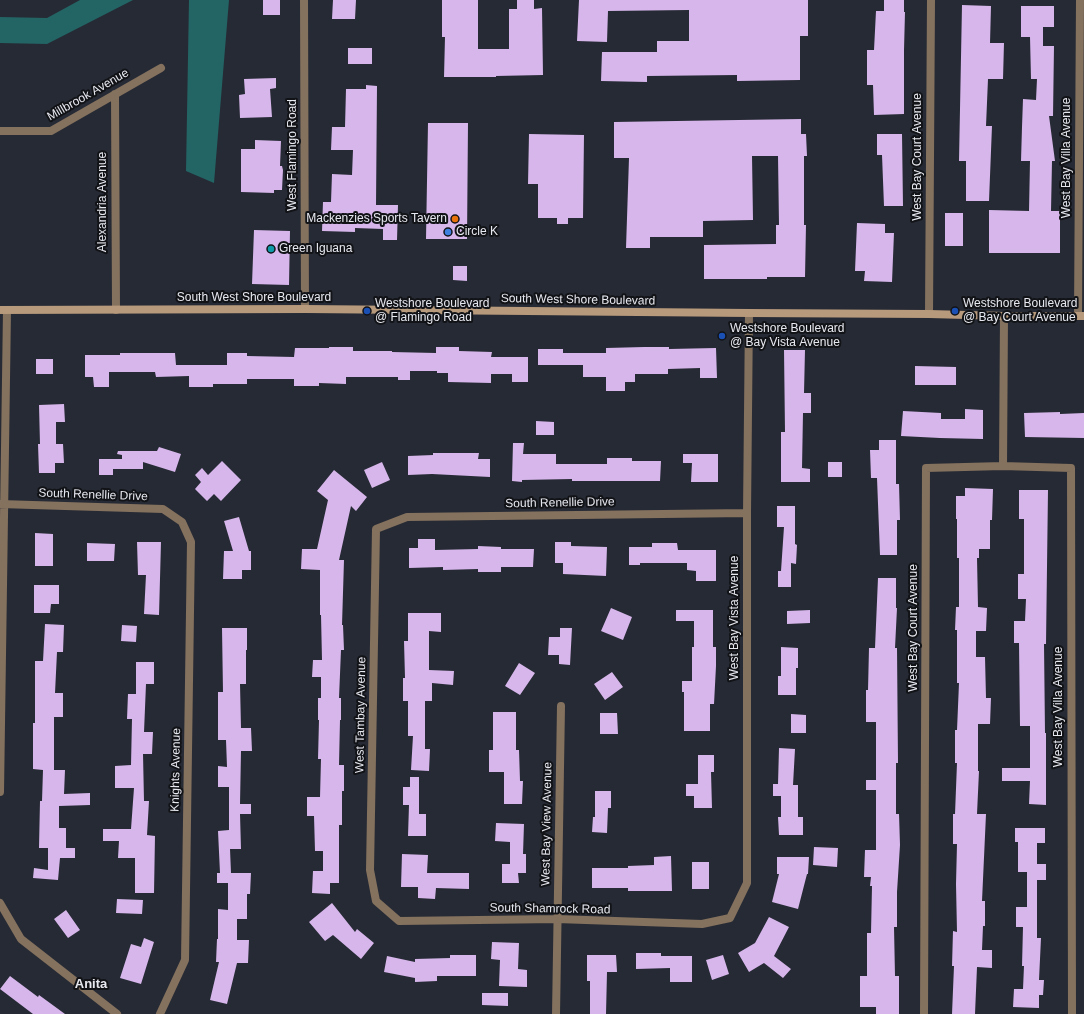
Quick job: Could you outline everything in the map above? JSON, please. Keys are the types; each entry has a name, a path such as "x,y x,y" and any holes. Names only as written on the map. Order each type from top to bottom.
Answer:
{"street":[{"name":"West Flamingo Road","path":"304,0 305,309"},
{"name":"West Bay Court Avenue","path":"929,314 931,0"},
{"name":"West Bay Villa Avenue","path":"1080,0 1081,316"},
{"name":"Millbrook Avenue","path":"0,131 51,131 161,68"},
{"name":"Alexandria Avenue","path":"115,94 116,310"},
{"name":"South West Shore Boulevard","path":"3,310 305,309 1081,316"},
{"path":"0,792 3,310"},
{"name":"West Bay Vista Avenue","path":"730,918 747,883 747,513 749,313"},
{"path":"1003,466 1004,316"},
{"name":"West Bay Court Avenue","path":"924,1014 926,468 1003,466"},
{"name":"West Bay Villa Avenue","path":"1003,466 1071,468 1072,1014"},
{"name":"South Renellie Drive","path":"2,504 163,509 182,522"},
{"name":"South Renellie Drive","path":"376,529 407,517 747,513"},
{"name":"Knights Avenue","path":"160,1014 185,960 191,542 182,522"},
{"name":"West Tambay Avenue","path":"376,529 370,870 376,901"},
{"name":"West Bay View Avenue","path":"556,1014 561,706"},
{"name":"South Shamrock Road","path":"376,901 398,921 557,920 702,924 730,918"},
{"path":"0,903 21,939 117,1014"}],"shaded area":[{"path":"80,0 133,0 47,44 0,43 0,17 47,18"},
{"path":"189,0 229,0 214,183 186,171"}],"building":[{"path":"263,0 280,0 280,15 263,15"},
{"path":"333,0 356,0 355,19 332,19"},
{"path":"442,0 478,0 478,49 509,49 509,9 517,9 517,0 534,0 534,9 542,8 543,75 444,77 445,37 442,37"},
{"path":"579,0 808,0 808,36 800,36 800,80 737,81 737,75 647,76 647,82 601,81 602,52 657,52 657,41 689,41 689,10 608,11 607,42 577,41"},
{"path":"884,0 904,0 904,114 874,115 873,85 867,85 867,50 874,50 876,11 884,11"},
{"path":"962,5 991,6 990,43 1004,43 1003,79 988,79 986,126 992,126 989,201 966,201 966,161 959,161"},
{"path":"1021,6 1054,6 1054,27 1043,27 1043,46 1054,46 1053,116 1049,116 1055,161 1052,161 1051,211 1060,211 1060,253 989,253 989,210 1029,211 1030,161 1021,161 1023,99 1036,100 1037,79 1031,79 1030,37 1021,37"},
{"path":"348,48 372,48 372,64 348,64"},
{"path":"276,78 276,88 270,89 272,117 240,118 239,95 245,94 244,79"},
{"path":"366,85 377,86 376,205 398,205 397,240 383,240 383,229 355,228 355,232 322,231 323,202 331,202 332,174 352,175 353,150 331,150 332,127 345,127 346,89 366,89"},
{"path":"801,119 801,134 806,134 807,156 804,156 804,225 806,225 805,277 767,277 767,279 704,279 704,245 776,244 776,225 779,225 778,156 752,156 753,220 703,221 703,237 650,237 650,248 626,248 629,158 614,158 614,122"},
{"path":"428,123 468,123 467,239 426,239"},
{"path":"529,134 584,135 583,218 568,218 568,224 557,224 557,218 538,218 538,184 528,184"},
{"path":"877,134 902,134 903,206 884,206 882,155 877,155"},
{"path":"255,140 281,141 280,166 282,166 283,170 282,190 274,190 274,193 241,192 241,149 255,149"},
{"path":"945,213 963,213 963,246 945,246"},
{"path":"857,223 885,224 885,233 894,233 892,282 864,281 865,271 855,271"},
{"name":"Green Iguana","path":"254,230 290,231 289,285 252,284"},
{"name":"Circle K","path":"453,266 467,266 467,281 453,280"},
{"path":"353,347 353,351 436,353 436,347 459,347 459,351 492,352 491,357 528,357 528,382 512,382 512,374 491,374 491,383 448,382 448,373 437,373 437,371 410,371 410,380 398,380 398,377 346,377 346,384 319,383 319,386 294,386 294,379 247,379 247,384 213,384 213,387 189,387 189,376 156,377 155,372 109,372 109,387 94,387 93,377 85,377 85,355 120,355 120,353 175,353 176,365 227,365 227,353 247,353 247,356 294,357 295,348"},
{"path":"669,347 669,349 716,348 717,378 700,378 700,368 668,369 668,374 635,374 635,382 625,382 625,391 606,391 606,377 583,377 583,365 538,365 538,349 563,349 563,353 606,353 606,348"},
{"path":"784,350 805,350 804,393 811,393 811,413 803,413 802,468 810,469 810,482 781,482 781,432 785,432"},
{"path":"36,359 53,359 53,374 36,374"},
{"path":"915,366 956,367 956,385 915,385"},
{"path":"64,404 65,422 56,422 56,444 63,444 64,463 55,463 55,473 39,473 39,405"},
{"path":"965,409 983,410 983,439 901,436 903,411 941,413 941,419 965,419"},
{"path":"1060,412 1060,414 1084,413 1084,438 1025,437 1024,413"},
{"path":"536,421 554,422 554,435 536,435"},
{"path":"879,440 896,440 896,484 899,484 900,520 897,520 897,555 880,555 877,478 871,478 870,450 879,450"},
{"path":"513,443 524,443 523,454 556,454 556,464 607,464 607,458 632,458 632,461 661,461 660,481 572,481 572,479 522,480 522,482 512,481"},
{"path":"159,447 181,454 175,472 143,462 143,469 113,469 113,475 99,475 99,459 122,459 122,455 117,454 118,451 157,451"},
{"path":"433,453 479,453 478,459 490,459 490,477 432,474 408,475 408,456 433,455"},
{"path":"683,454 718,454 718,482 691,482 692,463 683,463"},
{"path":"222,461 241,480 221,501 214,494 207,501 195,489 201,482 195,475 202,468 208,475"},
{"path":"382,462 390,480 372,488 364,470"},
{"path":"828,462 842,462 842,477 828,477"},
{"path":"334,470 367,497 356,511 351,506 339,560 344,560 342,625 344,650 341,650 339,698 341,698 341,720 339,765 344,765 344,791 342,791 342,825 339,825 339,883 330,883 330,894 312,893 313,871 323,871 323,851 315,851 314,816 307,816 307,797 320,797 321,759 318,759 318,698 321,698 321,677 312,677 313,660 322,660 320,570 301,569 302,549 317,549 328,500 317,491"},
{"path":"965,488 993,489 992,520 990,520 990,549 979,549 979,558 977,558 978,607 987,608 986,631 976,631 976,657 985,657 986,698 991,698 990,724 978,724 979,771 977,814 986,814 982,901 985,901 985,926 983,926 982,950 992,950 992,968 977,967 975,1014 952,1014 954,966 952,966 953,931 957,932 957,844 953,844 953,814 955,814 957,763 955,763 955,730 957,730 959,683 957,683 957,630 955,630 956,607 959,607 959,558 957,558 956,496 965,496"},
{"path":"1019,490 1048,490 1046,644 1044,644 1046,805 1029,804 1030,781 1002,781 1002,768 1030,768 1030,726 1020,726 1019,643 1014,643 1014,621 1025,621 1026,599 1018,599 1018,574 1024,574 1024,519 1019,519"},
{"path":"777,506 795,506 795,544 797,545 796,564 791,563 791,587 778,587 778,571 781,571 784,527 777,527"},
{"path":"239,517 249,551 251,551 251,570 242,570 242,579 223,579 224,551 233,551 224,521"},
{"path":"35,533 53,534 53,566 35,566"},
{"path":"418,539 435,539 435,550 478,549 478,546 501,547 501,549 534,549 533,567 501,567 501,572 478,572 478,569 443,570 443,567 409,568 409,548 418,548"},
{"path":"137,542 161,542 159,615 144,614 146,575 138,575"},
{"path":"555,542 571,542 571,546 607,547 606,576 563,574 563,563 555,563"},
{"path":"87,543 115,544 114,561 87,561"},
{"path":"652,543 677,543 678,550 716,550 716,581 696,581 696,571 687,570 687,563 640,563 640,565 629,565 629,547 652,547"},
{"path":"878,578 896,578 897,608 895,648 897,648 898,763 896,763 896,814 899,814 900,845 897,892 897,927 894,927 895,976 899,976 899,1014 876,1014 876,1007 860,1007 860,976 867,976 867,933 871,933 872,886 870,886 871,877 864,877 865,850 876,850 876,790 866,790 866,780 876,780 876,722 866,722 866,690 868,690 869,648 875,648"},
{"path":"34,585 59,585 59,604 51,604 50,613 34,613"},
{"path":"611,608 632,617 623,640 601,631"},
{"path":"676,610 713,610 713,647 716,647 716,666 714,704 710,704 710,731 684,731 684,692 682,692 682,681 692,681 694,621 676,621"},
{"path":"810,610 810,623 787,624 787,611"},
{"path":"408,613 441,613 441,632 429,631 429,670 454,671 453,685 432,683 432,701 425,701 425,749 430,749 429,771 411,770 413,736 408,736 408,701 403,701 403,678 405,678 404,641 408,641"},
{"path":"45,624 64,625 63,652 57,652 55,693 63,693 63,717 54,717 54,770 65,770 64,794 90,793 90,805 59,806 59,828 66,828 66,848 75,848 75,858 60,858 58,880 33,878 34,868 48,870 48,848 39,848 40,801 42,801 43,770 33,769 35,661 43,661"},
{"path":"122,625 137,626 136,642 121,641"},
{"path":"222,628 247,628 246,684 240,684 241,728 251,728 252,751 241,751 240,804 251,804 251,814 240,814 241,849 230,849 231,873 251,873 250,894 247,894 247,919 237,919 237,940 249,940 248,963 237,963 227,1004 210,1000 219,962 216,962 218,909 228,910 228,883 217,883 217,873 220,873 218,831 229,830 229,787 218,787 218,766 227,767 226,740 218,740 218,692 223,692"},
{"path":"560,628 572,628 570,665 559,664 559,655 548,655 549,637 560,637"},
{"path":"781,647 798,648 796,695 778,695 778,676 781,676"},
{"path":"136,662 154,662 154,684 146,684 144,732 153,732 152,754 143,754 144,801 149,801 147,835 155,836 154,893 135,893 135,858 118,858 119,841 103,841 103,829 131,829 134,788 115,788 115,766 131,765 132,719 127,719 128,694 136,694"},
{"path":"519,663 535,673 520,695 505,686"},
{"path":"612,672 623,687 605,700 594,684"},
{"path":"493,712 516,712 516,750 519,750 520,781 523,781 522,804 504,804 504,772 489,772 489,750 493,750"},
{"path":"600,713 617,713 618,734 600,734"},
{"path":"791,714 806,715 806,733 791,733"},
{"path":"779,748 795,749 793,785 798,785 798,817 803,817 803,835 779,835 778,817 781,817 781,796 773,796 773,784 778,784"},
{"path":"698,755 714,755 714,772 711,772 712,808 694,808 694,796 686,796 686,784 698,784"},
{"path":"410,777 419,777 419,814 426,814 426,836 408,836 409,805 403,805 403,787 410,787"},
{"path":"595,791 611,791 611,808 608,808 607,833 592,832 593,817 595,817"},
{"path":"496,823 524,824 523,854 526,854 526,873 518,873 519,883 502,883 502,864 510,864 510,842 495,841"},
{"path":"1015,828 1045,828 1045,843 1037,843 1037,864 1046,864 1046,880 1037,880 1037,938 1041,938 1039,980 1044,980 1043,995 1039,995 1039,1008 1013,1007 1014,989 1023,989 1024,966 1022,966 1023,927 1016,927 1016,907 1027,907 1027,872 1018,872 1018,842 1015,842"},
{"path":"814,847 838,848 837,867 813,865"},
{"path":"402,854 428,855 427,873 469,873 469,889 436,888 435,899 418,898 418,887 401,887"},
{"path":"671,856 672,891 628,891 628,888 592,888 592,868 628,868 628,866 654,865 654,857"},
{"path":"777,857 809,857 808,874 798,909 772,902 779,874 777,874"},
{"path":"692,862 709,862 709,889 692,889"},
{"path":"117,899 143,900 142,914 116,913"},
{"path":"332,903 355,932 357,929 374,943 361,959 333,935 325,941 309,922"},
{"path":"66,910 80,930 68,938 54,919"},
{"path":"769,917 789,927 774,956 791,969 783,978 764,963 749,972 738,953 755,943"},
{"path":"144,938 154,942 141,984 120,978 131,944 141,947"},
{"path":"492,942 519,943 518,969 527,970 527,987 499,986 500,960 491,959"},
{"path":"636,953 661,953 661,956 692,956 692,982 670,982 670,968 636,969"},
{"path":"450,955 476,955 476,976 437,976 437,981 415,982 415,978 384,972 387,956 415,962 415,959 450,958"},
{"path":"587,955 616,955 617,972 607,972 606,1014 590,1014 590,981 587,981"},
{"path":"723,955 729,974 712,980 706,960"},
{"path":"10,976 38,997 39,995 65,1014 33,1014 0,989"},
{"path":"482,993 508,993 508,1006 482,1005"}],"place":[{"name":"Mackenzies Sports Tavern","path":"455,219"},
{"name":"Circle K","path":"448,232"},
{"name":"Green Iguana","path":"271,249"},
{"name":"Westshore Boulevard @ Flamingo Road","path":"367,311"},
{"name":"Westshore Boulevard @ Bay Court Avenue","path":"955,311"},
{"name":"Westshore Boulevard @ Bay Vista Avenue","path":"722,336"}],"district":[{"name":"Anita","path":"91,984"}]}
